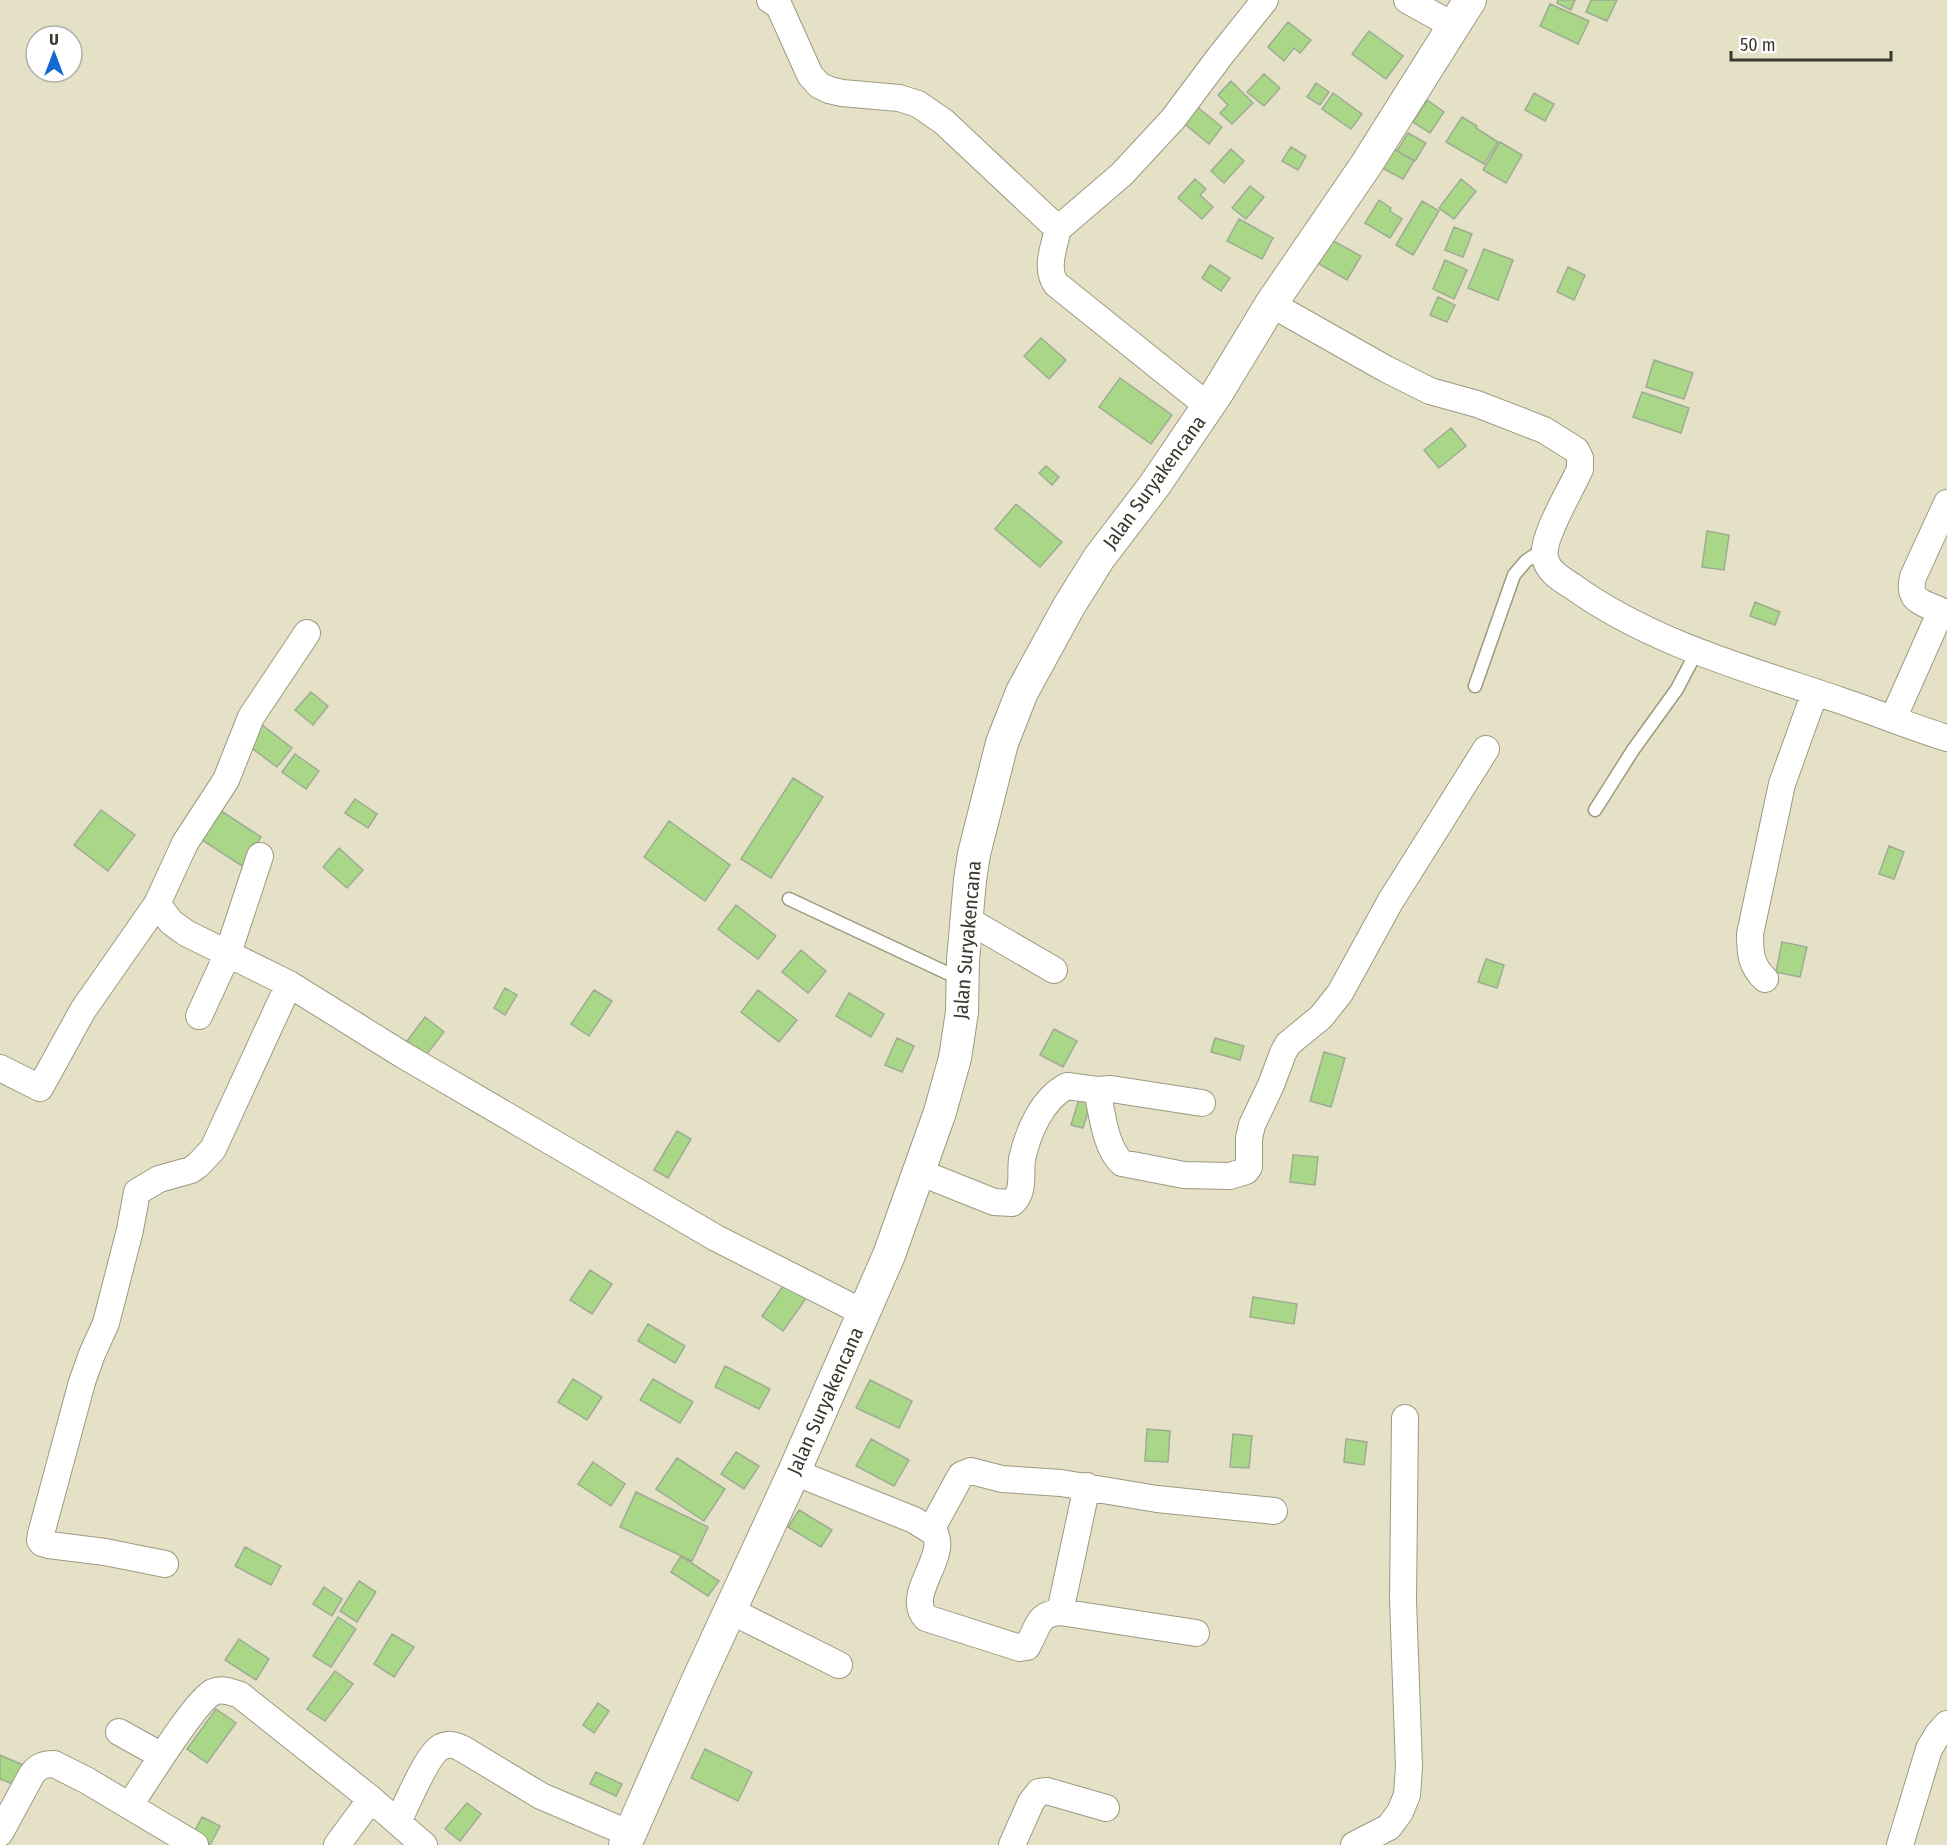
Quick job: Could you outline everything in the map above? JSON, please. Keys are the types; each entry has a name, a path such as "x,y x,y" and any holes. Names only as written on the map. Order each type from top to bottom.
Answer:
{"street":[{"path":"771,0 779,6 810,75 819,85 842,93 899,98 918,104 944,122 1058,229"},
{"path":"1208,406 1056,284 1051,274 1051,267 1058,229 1122,174 1173,119 1265,0"},
{"path":"1407,0 1454,26"},
{"name":"Jalan Suryakencana","path":"628,1840 864,1313 889,1255 919,1172 952,1069 962,1012 963,960 970,880 981,821 1002,742 1022,692 1069,606 1099,558 1154,486 1244,352 1271,304 1366,165 1470,0"},
{"path":"1271,304 1386,369 1430,391 1477,404 1544,430 1576,450 1580,458 1580,470 1549,532 1544,549 1547,564 1555,574 1590,600 1646,629 1697,651 1947,738"},
{"path":"1893,719 1944,612 1916,599 1911,590 1911,584 1947,503"},
{"path":"0,1068 40,1088 83,1010 157,904 185,843 226,780 251,717 307,633"},
{"path":"1765,979 1754,966 1750,956 1750,934 1782,784 1815,692"},
{"path":"1096,1090 1109,1145 1115,1157 1122,1163 1184,1175 1230,1176 1246,1171 1248,1138 1252,1125 1272,1085 1288,1044 1321,1017 1340,993 1390,902 1486,748"},
{"path":"199,1016 228,953 260,856"},
{"path":"157,904 171,922 186,933 290,984 403,1055 716,1239 864,1313"},
{"path":"966,919 1054,970"},
{"path":"165,1564 105,1552 49,1545 42,1543 41,1534 82,1382 106,1323 130,1230 137,1192 159,1179 191,1170 213,1149 290,984"},
{"path":"919,1172 994,1202 1012,1203 1020,1191 1022,1161 1026,1145 1044,1107 1058,1091 1067,1086 1096,1090 1111,1089 1202,1103"},
{"path":"1354,1845 1389,1827 1400,1812 1407,1795 1409,1767 1403,1600 1405,1418"},
{"path":"794,1472 872,1503 935,1533 938,1549 919,1601 921,1611 926,1618 1023,1648 1029,1643 1044,1616 1060,1612 1196,1633"},
{"path":"932,1530 956,1483 966,1472 977,1472 1002,1479 1087,1486 1157,1499 1274,1510"},
{"path":"1060,1612 1087,1486"},
{"path":"731,1611 839,1665"},
{"path":"130,1805 162,1756 203,1701 219,1690 230,1691 240,1695 398,1822 423,1845"},
{"path":"1900,1845 1929,1749 1947,1724"},
{"path":"119,1732 162,1756"},
{"path":"398,1822 436,1750 442,1746 454,1745 541,1796 628,1840"},
{"path":"0,1833 32,1774 43,1765 54,1764 130,1805 195,1845"},
{"path":"1012,1845 1031,1802 1039,1792 1047,1791 1106,1808"},
{"path":"337,1845 371,1800"}],"lane":[{"path":"1475,686 1514,575 1526,561 1544,549"},
{"path":"1595,810 1677,689 1697,651"},
{"path":"789,899 963,981"}],"building":[{"path":"1558,0 1575,0 1571,10 1557,3"},
{"path":"1591,0 1617,0 1607,21 1586,12"},
{"path":"1550,4 1589,21 1578,44 1540,26"},
{"path":"1288,22 1311,40 1300,53 1294,48 1284,61 1268,47"},
{"path":"1369,31 1403,56 1386,79 1352,54"},
{"path":"1264,74 1280,88 1264,106 1247,92"},
{"path":"1231,81 1253,103 1232,124 1220,113 1228,105 1218,95"},
{"path":"1316,83 1329,92 1320,105 1307,97"},
{"path":"1333,93 1362,114 1351,129 1322,109"},
{"path":"1534,93 1554,104 1545,121 1525,110"},
{"path":"1427,100 1444,112 1430,133 1413,122"},
{"path":"1196,106 1222,127 1209,144 1182,122"},
{"path":"1462,117 1498,142 1484,164 1446,142"},
{"path":"1408,133 1426,143 1415,161 1397,151"},
{"path":"1500,142 1522,155 1506,183 1483,170"},
{"path":"1291,147 1306,156 1298,170 1282,161"},
{"path":"1231,149 1244,161 1224,183 1211,171"},
{"path":"1394,149 1414,161 1403,179 1382,168"},
{"path":"1195,179 1206,189 1200,195 1213,207 1202,219 1178,198"},
{"path":"1461,179 1476,191 1454,219 1439,208"},
{"path":"1250,186 1264,197 1246,219 1232,208"},
{"path":"1379,200 1402,219 1390,238 1365,223"},
{"path":"1422,201 1439,211 1413,255 1396,245"},
{"path":"1239,219 1273,238 1262,259 1227,241"},
{"path":"1454,227 1472,234 1463,257 1445,250"},
{"path":"1328,238 1361,256 1347,280 1314,261"},
{"path":"1484,249 1513,260 1498,300 1468,288"},
{"path":"1445,260 1467,270 1454,299 1433,289"},
{"path":"1210,265 1230,278 1221,291 1202,278"},
{"path":"1568,267 1585,275 1574,300 1557,292"},
{"path":"1438,297 1455,305 1447,322 1430,315"},
{"path":"1041,338 1066,360 1049,379 1024,356"},
{"path":"1654,360 1693,373 1684,399 1646,387"},
{"path":"1120,378 1172,415 1151,444 1099,407"},
{"path":"1642,392 1689,408 1681,433 1633,417"},
{"path":"1451,428 1466,446 1439,468 1424,450"},
{"path":"1046,466 1059,477 1052,485 1039,473"},
{"path":"1016,504 1062,542 1040,567 995,529"},
{"path":"1707,531 1729,535 1724,570 1702,567"},
{"path":"1755,602 1780,612 1775,625 1750,616"},
{"path":"311,692 328,706 313,725 295,710"},
{"path":"257,721 292,748 277,767 242,741"},
{"path":"295,754 319,771 306,789 282,772"},
{"path":"793,778 823,797 771,878 741,859"},
{"path":"355,799 377,814 368,828 345,813"},
{"path":"215,807 261,837 242,866 196,836"},
{"path":"101,810 135,835 108,871 74,845"},
{"path":"669,821 730,865 705,901 644,857"},
{"path":"1889,846 1904,852 1894,879 1879,874"},
{"path":"339,848 363,870 347,888 323,867"},
{"path":"736,905 776,936 758,959 718,929"},
{"path":"1782,942 1807,947 1800,977 1776,972"},
{"path":"801,950 826,971 808,993 782,972"},
{"path":"1486,959 1504,965 1497,988 1478,982"},
{"path":"505,988 517,995 505,1015 494,1008"},
{"path":"594,990 612,1001 589,1036 571,1024"},
{"path":"758,990 797,1020 779,1042 741,1012"},
{"path":"849,993 884,1014 871,1037 836,1016"},
{"path":"425,1017 444,1032 426,1055 407,1041"},
{"path":"1054,1029 1077,1041 1063,1067 1040,1055"},
{"path":"897,1038 914,1046 902,1072 885,1065"},
{"path":"1215,1038 1244,1046 1240,1060 1211,1052"},
{"path":"1324,1052 1345,1058 1331,1107 1310,1101"},
{"path":"1080,1096 1092,1099 1083,1128 1071,1125"},
{"path":"677,1131 691,1139 668,1178 654,1170"},
{"path":"1293,1155 1318,1157 1315,1185 1290,1182"},
{"path":"590,1270 612,1284 592,1314 570,1300"},
{"path":"786,1282 807,1297 783,1331 762,1316"},
{"path":"1253,1297 1297,1304 1294,1324 1250,1317"},
{"path":"648,1324 685,1346 675,1363 638,1341"},
{"path":"725,1366 770,1389 759,1409 715,1387"},
{"path":"573,1379 602,1397 587,1420 558,1402"},
{"path":"653,1379 693,1402 680,1423 640,1400"},
{"path":"870,1380 912,1401 899,1428 856,1408"},
{"path":"1147,1429 1170,1431 1168,1462 1145,1461"},
{"path":"1233,1434 1252,1436 1249,1468 1230,1467"},
{"path":"871,1439 909,1460 894,1486 856,1466"},
{"path":"1346,1439 1367,1442 1364,1465 1344,1462"},
{"path":"736,1452 759,1466 744,1489 721,1474"},
{"path":"677,1458 725,1489 704,1521 656,1489"},
{"path":"593,1462 625,1484 611,1506 578,1484"},
{"path":"636,1492 708,1527 692,1561 620,1527"},
{"path":"799,1510 832,1530 821,1547 788,1527"},
{"path":"245,1547 281,1566 271,1585 235,1566"},
{"path":"681,1556 719,1581 708,1596 671,1572"},
{"path":"359,1581 376,1592 357,1622 340,1611"},
{"path":"324,1587 342,1599 332,1616 313,1604"},
{"path":"338,1617 356,1629 331,1667 313,1656"},
{"path":"392,1634 414,1647 394,1677 374,1664"},
{"path":"239,1639 269,1659 256,1680 225,1660"},
{"path":"335,1671 353,1684 325,1721 307,1709"},
{"path":"598,1703 609,1711 594,1733 583,1725"},
{"path":"216,1709 236,1723 207,1763 187,1749"},
{"path":"705,1749 752,1772 738,1801 691,1778"},
{"path":"0,1755 23,1765 15,1785 0,1779"},
{"path":"596,1772 622,1784 616,1796 590,1784"},
{"path":"467,1803 481,1814 460,1841 445,1829"},
{"path":"202,1817 220,1826 210,1845 192,1836"}]}
